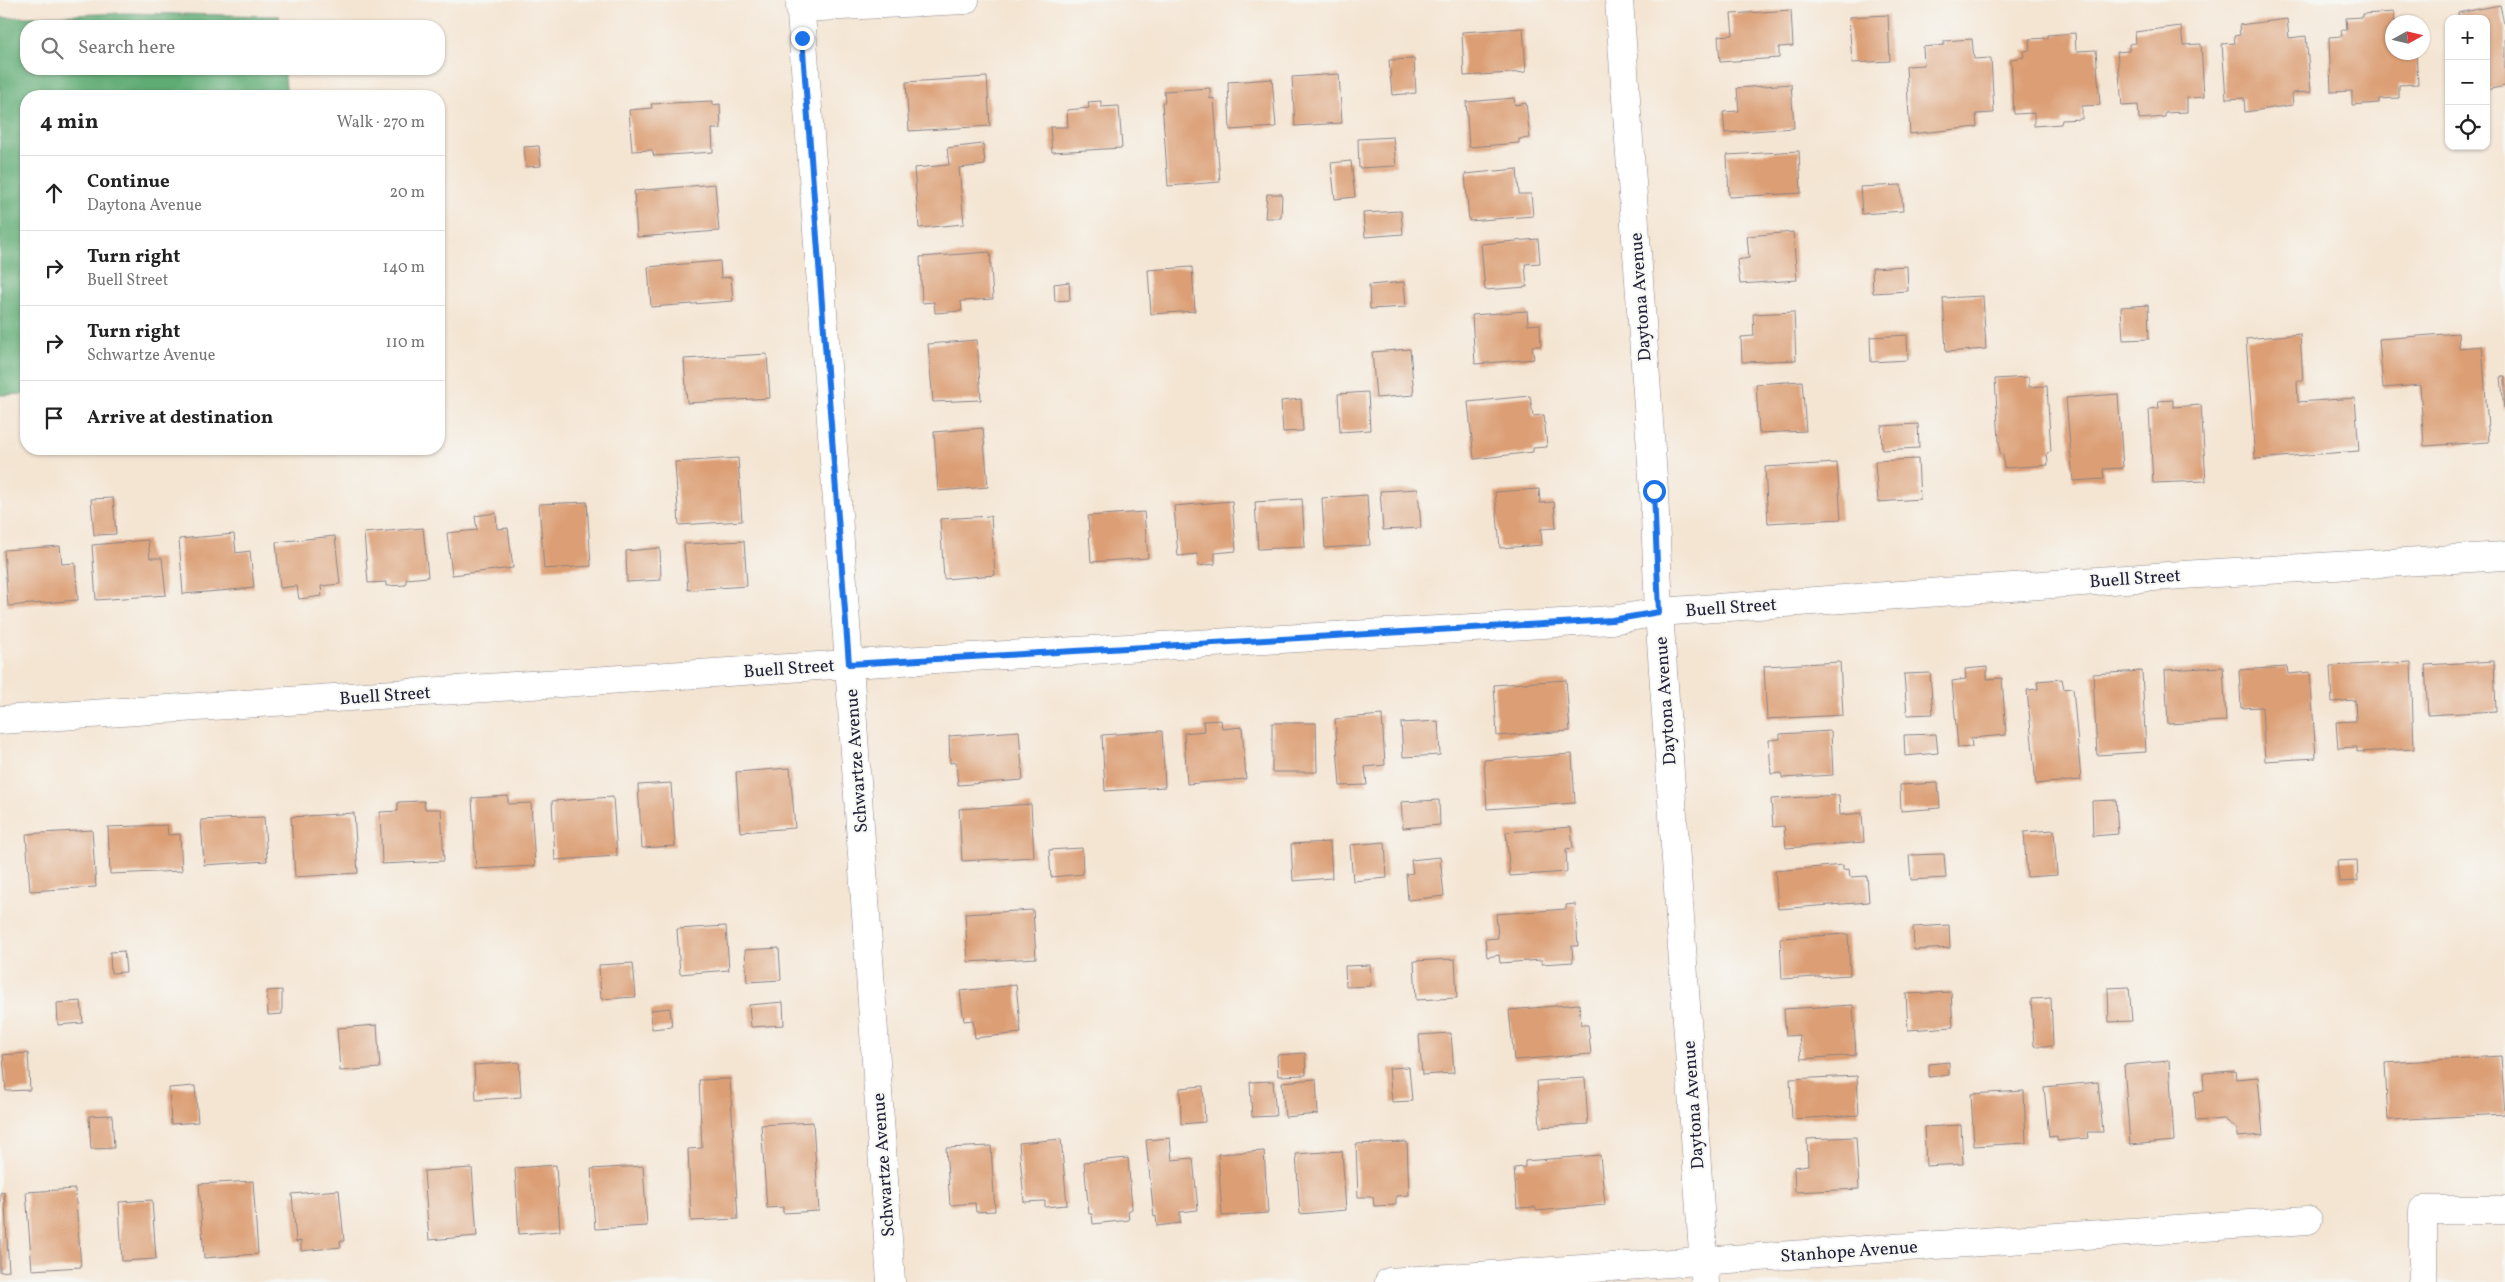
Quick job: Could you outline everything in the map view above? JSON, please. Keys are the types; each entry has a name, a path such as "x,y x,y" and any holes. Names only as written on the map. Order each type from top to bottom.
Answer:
{"street":[{"path":"800,4 965,0"},
{"name":"Daytona Avenue","path":"1619,0 1654,491 1659,612 1704,1271"},
{"name":"Schwartze Avenue","path":"800,4 849,664 891,1282"},
{"name":"Buell Street","path":"0,720 849,664 1612,620 1659,612 2173,575 2505,556"},
{"path":"2423,1282 2424,1210 2505,1210"},
{"name":"Stanhope Avenue","path":"1390,1282 1704,1271 2308,1220"}],"green space":[{"path":"123,13 279,16 279,20 20,20 20,75 285,75 286,90 20,90 20,394 0,395 0,18"}],"building":[{"path":"2500,5 2505,29 2505,86 2490,89 2490,15 2458,15 2458,13"},
{"path":"1791,10 1793,46 1779,47 1779,58 1720,62 1718,36 1733,35 1731,14"},
{"path":"2394,12 2394,15 2385,15 2385,60 2416,60 2418,84 2399,85 2399,98 2379,99 2379,103 2352,105 2352,91 2331,92 2329,37 2342,36 2341,30 2347,30 2346,18 2363,17 2363,14"},
{"path":"1888,15 1890,61 1852,63 1849,17"},
{"path":"2287,19 2289,38 2306,36 2311,92 2292,93 2293,105 2245,112 2244,98 2226,99 2222,44 2235,43 2234,36 2240,35 2239,25"},
{"path":"2181,26 2183,45 2201,44 2204,97 2187,98 2187,112 2165,113 2165,117 2139,119 2138,105 2122,106 2117,52 2129,51 2129,44 2136,43 2135,32"},
{"path":"1523,28 1526,72 1464,76 1462,32"},
{"path":"2075,33 2076,51 2096,50 2100,105 2082,106 2082,119 2062,120 2061,124 2034,126 2034,113 2014,114 2011,59 2024,57 2023,51 2030,50 2029,39 2048,38 2048,35"},
{"path":"1972,39 1974,59 1991,58 1994,113 1976,114 1977,127 1910,134 1906,66 1924,65 1923,47 1944,45 1944,41"},
{"path":"1414,59 1416,93 1392,95 1389,60"},
{"path":"1339,74 1342,123 1295,126 1292,77"},
{"path":"987,77 990,126 909,131 906,82"},
{"path":"1272,79 1276,127 1230,130 1228,82"},
{"path":"1791,84 1794,128 1725,133 1723,112 1739,111 1737,88"},
{"path":"1210,88 1210,99 1214,98 1220,182 1168,186 1162,102 1165,102 1164,91"},
{"path":"1514,98 1515,105 1526,103 1530,138 1519,139 1519,143 1469,147 1466,102"},
{"path":"713,101 713,105 720,104 721,129 712,129 713,152 654,156 652,150 632,151 629,110 652,108 651,104"},
{"path":"1101,101 1101,107 1119,106 1122,148 1052,152 1050,127 1068,127 1067,110 1089,108 1088,102"},
{"path":"1393,137 1396,166 1359,168 1358,139"},
{"path":"983,144 985,165 959,168 964,224 919,228 914,168 949,165 947,148"},
{"path":"539,146 541,166 526,167 524,147"},
{"path":"1799,151 1801,193 1729,197 1727,155"},
{"path":"1351,161 1355,197 1335,199 1331,163"},
{"path":"1517,169 1519,194 1531,194 1533,216 1469,221 1465,174"},
{"path":"715,184 719,231 637,237 634,191"},
{"path":"1901,185 1903,211 1862,214 1860,187"},
{"path":"1267,194 1282,194 1281,218 1265,218"},
{"path":"1401,211 1403,234 1365,237 1363,213"},
{"path":"1793,232 1797,280 1740,284 1737,260 1749,258 1747,236"},
{"path":"1538,239 1540,263 1525,264 1527,287 1485,290 1481,244"},
{"path":"990,252 993,299 961,301 962,311 935,313 934,302 922,303 920,257"},
{"path":"720,261 721,278 731,277 733,301 651,307 648,267"},
{"path":"1907,266 1908,291 1873,293 1872,268"},
{"path":"1192,267 1195,311 1151,314 1148,270"},
{"path":"1069,282 1070,300 1055,301 1054,284"},
{"path":"1404,282 1406,307 1370,309 1369,285"},
{"path":"1983,296 1986,349 1946,352 1943,298"},
{"path":"2148,305 2149,339 2123,340 2121,307"},
{"path":"1527,311 1528,325 1540,324 1541,346 1532,346 1534,359 1475,364 1472,315"},
{"path":"1794,312 1796,360 1742,362 1741,337 1754,336 1753,314"},
{"path":"2458,333 2459,348 2482,346 2489,442 2424,446 2420,385 2383,388 2379,339"},
{"path":"2300,334 2303,381 2297,381 2298,402 2355,398 2359,451 2255,459 2246,339"},
{"path":"1907,335 1908,360 1871,362 1870,337"},
{"path":"977,340 981,400 933,402 928,344"},
{"path":"1410,349 1414,395 1376,398 1372,352"},
{"path":"767,354 770,398 687,403 684,359"},
{"path":"2501,376 2505,376 2505,410 2504,410"},
{"path":"2029,377 2029,387 2047,386 2051,452 2047,453 2048,465 2004,468 2003,454 2000,455 1995,379"},
{"path":"1802,381 1806,431 1759,433 1756,384"},
{"path":"1368,392 1370,430 1340,432 1338,394"},
{"path":"2118,394 2123,468 2103,469 2104,479 2073,481 2066,398"},
{"path":"1530,396 1533,416 1544,415 1547,447 1533,448 1533,452 1474,459 1468,402"},
{"path":"1301,399 1303,431 1283,432 1281,401"},
{"path":"2173,400 2173,407 2201,405 2206,481 2153,483 2149,409 2159,408 2158,401"},
{"path":"1918,424 1919,448 1882,450 1881,426"},
{"path":"983,428 988,487 938,491 934,432"},
{"path":"738,458 742,521 679,525 675,462"},
{"path":"1918,459 1920,499 1878,502 1875,461"},
{"path":"1837,463 1841,519 1768,523 1765,467"},
{"path":"1418,489 1421,528 1383,530 1380,491"},
{"path":"1539,489 1540,503 1554,502 1556,528 1541,529 1542,545 1500,548 1495,492"},
{"path":"1367,495 1370,545 1325,548 1322,498"},
{"path":"113,498 116,534 94,535 91,499"},
{"path":"1302,499 1305,547 1258,549 1255,502"},
{"path":"1232,501 1236,551 1215,553 1215,564 1198,566 1197,554 1178,556 1174,506"},
{"path":"587,502 591,566 544,569 539,504"},
{"path":"1144,512 1148,558 1091,562 1088,516"},
{"path":"496,513 497,529 508,528 513,568 452,575 447,533 477,530 475,516"},
{"path":"991,516 995,575 944,579 940,519"},
{"path":"423,528 428,577 406,579 406,585 386,586 386,582 368,583 364,533"},
{"path":"234,534 236,553 250,551 254,588 183,594 179,539"},
{"path":"335,536 340,584 321,586 322,596 299,599 297,586 280,588 276,542"},
{"path":"148,540 150,558 162,558 166,595 96,600 92,545"},
{"path":"744,541 747,586 688,590 684,544"},
{"path":"60,546 62,564 75,563 78,600 8,606 4,550"},
{"path":"660,548 661,580 627,582 626,551"},
{"path":"2494,661 2496,711 2428,715 2425,665"},
{"path":"1840,662 1843,715 1767,719 1764,666"},
{"path":"2411,662 2414,749 2357,752 2357,747 2338,748 2336,722 2356,721 2355,700 2332,702 2330,666"},
{"path":"1987,667 1987,679 2002,678 2006,735 1971,738 1972,747 1958,748 1952,681 1966,679 1965,669"},
{"path":"2223,667 2226,721 2168,724 2165,670"},
{"path":"2287,667 2288,674 2310,672 2316,758 2265,761 2262,707 2241,708 2239,670"},
{"path":"2142,671 2146,752 2097,755 2093,674"},
{"path":"1930,673 1933,714 1907,715 1904,674"},
{"path":"2062,679 2064,689 2073,688 2081,780 2036,784 2027,690 2038,689 2037,681"},
{"path":"1566,680 1570,731 1497,736 1494,685"},
{"path":"1382,715 1385,765 1365,767 1367,785 1340,786 1335,719"},
{"path":"1221,720 1222,729 1242,727 1246,779 1187,784 1184,733 1204,731 1203,721"},
{"path":"1438,721 1440,755 1403,757 1401,723"},
{"path":"1272,723 1316,723 1317,772 1272,772"},
{"path":"1019,731 1023,780 958,785 956,762 950,763 949,736"},
{"path":"1162,731 1165,787 1105,791 1102,735"},
{"path":"1831,731 1833,775 1782,778 1782,773 1771,774 1769,740 1780,739 1780,734"},
{"path":"1936,734 1938,753 1905,756 1904,735"},
{"path":"1572,754 1575,803 1487,809 1484,760"},
{"path":"790,768 795,828 740,832 736,772"},
{"path":"671,783 675,846 642,848 638,785"},
{"path":"1938,783 1940,808 1901,811 1900,785"},
{"path":"1839,795 1840,815 1862,813 1864,842 1786,848 1784,826 1773,827 1771,799"},
{"path":"508,796 508,804 531,803 535,866 476,869 472,798"},
{"path":"613,797 617,856 555,860 552,801"},
{"path":"1439,800 1440,825 1403,828 1401,802"},
{"path":"2116,800 2118,834 2093,836 2092,801"},
{"path":"424,801 425,809 441,809 444,861 382,864 380,812 398,811 398,802"},
{"path":"1031,804 1034,857 962,861 959,809"},
{"path":"354,813 358,873 295,877 291,817"},
{"path":"264,817 267,861 204,865 201,820"},
{"path":"167,825 168,835 180,834 182,871 110,874 108,827"},
{"path":"1571,827 1573,848 1566,849 1567,872 1510,876 1506,832"},
{"path":"92,830 96,887 30,891 26,834"},
{"path":"2054,830 2057,875 2027,877 2024,832"},
{"path":"1330,842 1332,878 1293,881 1291,844"},
{"path":"1385,842 1387,878 1353,881 1350,845"},
{"path":"1082,848 1083,874 1051,877 1049,850"},
{"path":"1944,854 1946,878 1911,880 1909,855"},
{"path":"1440,857 1444,896 1408,900 1406,874 1413,873 1411,860"},
{"path":"2357,860 2358,881 2339,882 2337,861"},
{"path":"1843,865 1843,870 1849,869 1850,877 1867,876 1869,902 1778,909 1775,871"},
{"path":"1575,904 1578,946 1572,946 1573,962 1542,964 1542,960 1500,963 1499,955 1487,957 1485,939 1498,938 1496,914 1566,909 1566,905"},
{"path":"1033,910 1036,958 968,962 965,914"},
{"path":"1949,925 1950,948 1914,950 1913,927"},
{"path":"726,926 729,970 680,974 677,929"},
{"path":"1848,934 1850,975 1782,979 1780,938"},
{"path":"779,948 781,980 747,982 745,950"},
{"path":"124,951 126,972 111,973 110,952"},
{"path":"1455,959 1457,998 1416,1000 1414,961"},
{"path":"633,963 636,997 601,999 599,965"},
{"path":"1370,965 1371,986 1346,987 1345,966"},
{"path":"1016,985 1021,1033 975,1038 973,1020 964,1021 960,991"},
{"path":"2129,987 2132,1021 2109,1022 2108,988"},
{"path":"282,990 282,1014 268,1015 267,991"},
{"path":"1951,992 1953,1027 1908,1030 1906,994"},
{"path":"2051,998 2053,1046 2034,1046 2031,999"},
{"path":"81,1001 83,1023 58,1025 57,1003"},
{"path":"783,1002 784,1025 751,1027 749,1005"},
{"path":"1579,1004 1581,1025 1588,1025 1591,1054 1514,1060 1509,1010"},
{"path":"1853,1005 1856,1055 1801,1059 1799,1035 1786,1036 1784,1009"},
{"path":"670,1008 672,1027 652,1029 651,1010"},
{"path":"377,1025 380,1068 340,1071 337,1028"},
{"path":"1451,1033 1454,1073 1422,1075 1419,1035"},
{"path":"28,1053 30,1090 6,1091 3,1055"},
{"path":"1305,1053 1306,1075 1278,1076 1277,1055"},
{"path":"2501,1056 2505,1114 2388,1120 2385,1063"},
{"path":"2169,1061 2174,1141 2130,1145 2124,1065"},
{"path":"519,1062 521,1097 476,1100 474,1065"},
{"path":"1949,1062 1949,1075 1929,1077 1929,1064"},
{"path":"1409,1067 1412,1101 1392,1102 1389,1068"},
{"path":"2235,1071 2236,1079 2258,1077 2263,1135 2237,1137 2237,1128 2224,1119 2196,1121 2194,1092 2204,1091 2203,1073"},
{"path":"1857,1076 1859,1115 1792,1119 1790,1079"},
{"path":"1585,1078 1588,1124 1540,1127 1537,1081"},
{"path":"730,1079 738,1219 691,1221 688,1149 702,1148 699,1080"},
{"path":"1316,1079 1318,1114 1285,1117 1282,1082"},
{"path":"1273,1081 1276,1116 1252,1117 1250,1082"},
{"path":"2098,1082 2103,1132 2087,1132 2088,1138 2057,1141 2057,1136 2049,1137 2044,1087"},
{"path":"195,1086 198,1122 171,1124 169,1088"},
{"path":"1203,1086 1205,1122 1181,1124 1180,1088"},
{"path":"2024,1091 2026,1143 1974,1146 1971,1094"},
{"path":"112,1115 114,1148 91,1149 89,1116"},
{"path":"813,1122 819,1211 783,1213 783,1207 767,1208 761,1125"},
{"path":"1961,1125 1963,1164 1926,1166 1924,1127"},
{"path":"1856,1137 1859,1189 1795,1192 1794,1167 1808,1165 1807,1139"},
{"path":"1170,1138 1172,1160 1193,1158 1198,1210 1180,1212 1180,1223 1157,1226 1156,1216 1154,1217 1146,1140"},
{"path":"1061,1139 1067,1205 1045,1207 1045,1201 1024,1202 1019,1143"},
{"path":"1407,1142 1409,1195 1396,1196 1396,1205 1374,1206 1373,1197 1358,1197 1356,1144"},
{"path":"991,1146 995,1211 976,1212 975,1203 950,1205 946,1148"},
{"path":"1264,1151 1268,1213 1222,1216 1218,1154"},
{"path":"1342,1151 1346,1210 1300,1214 1296,1154"},
{"path":"1600,1155 1605,1205 1537,1211 1535,1207 1517,1208 1514,1168 1525,1167 1525,1161"},
{"path":"1128,1158 1132,1209 1128,1211 1129,1220 1093,1224 1092,1214 1089,1214 1084,1162"},
{"path":"556,1165 560,1231 519,1234 515,1168"},
{"path":"643,1166 647,1226 595,1229 591,1169"},
{"path":"472,1168 477,1236 429,1240 424,1171"},
{"path":"253,1181 258,1254 204,1258 199,1184"},
{"path":"75,1189 81,1267 32,1270 26,1192"},
{"path":"339,1190 344,1241 340,1241 341,1247 301,1251 301,1241 296,1242 292,1194"},
{"path":"4,1192 9,1271 0,1272 0,1193"},
{"path":"152,1200 156,1259 122,1261 119,1202"}],"route":[{"path":"802,38 849,664 1612,620 1659,612 1654,491"}]}
